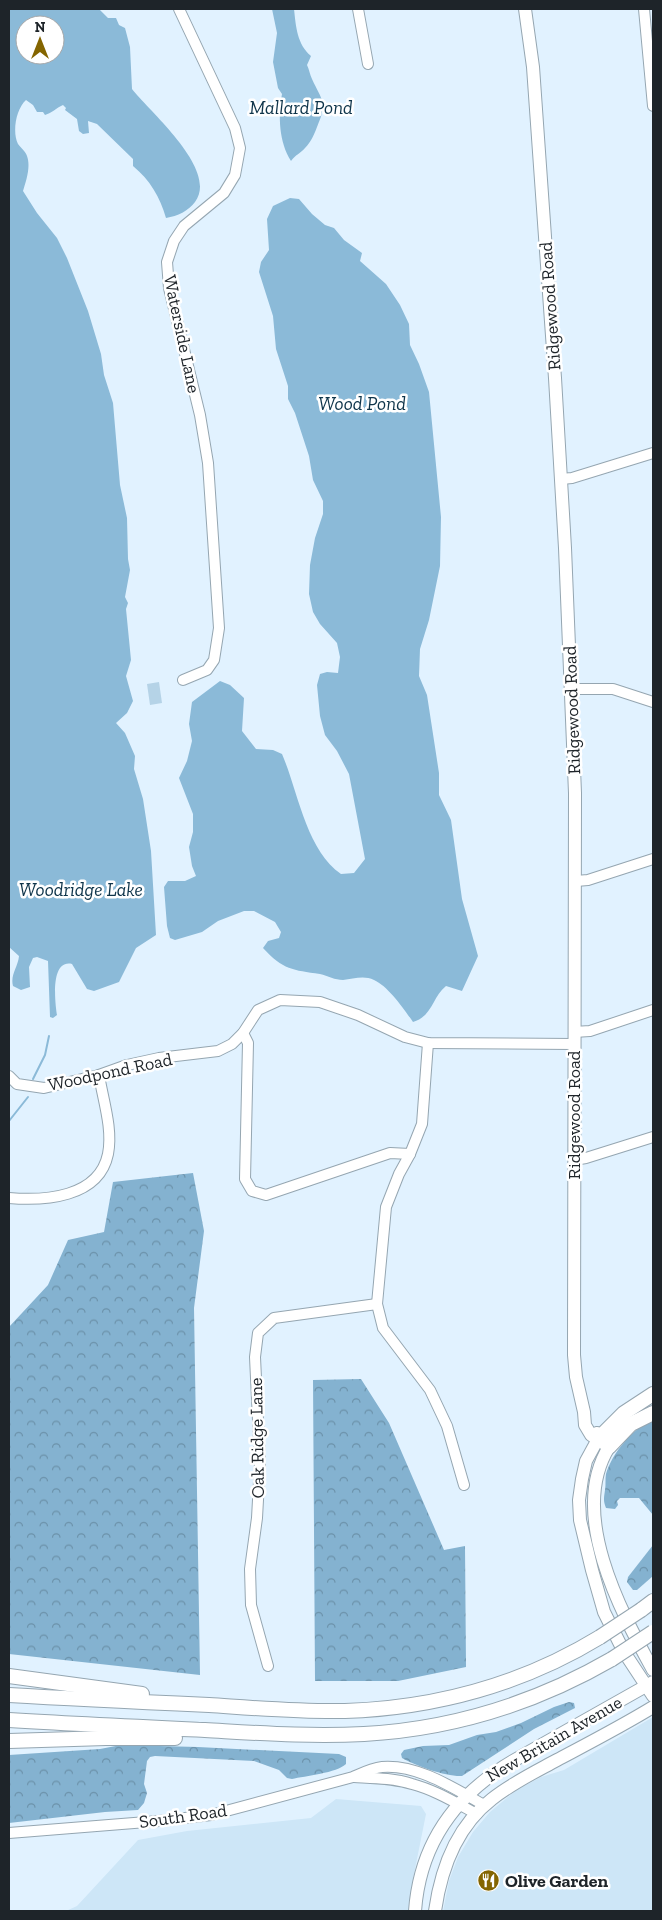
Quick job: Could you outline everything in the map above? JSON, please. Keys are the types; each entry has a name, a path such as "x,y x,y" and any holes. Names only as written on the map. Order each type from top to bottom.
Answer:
{"highway":[{"path":"604,1443 624,1413 653,1394"},
{"path":"604,1443 631,1424 653,1412"},
{"path":"9,1695 325,1711 407,1706 461,1695 509,1681 563,1658 600,1637 649,1604"},
{"path":"9,1720 272,1734 366,1734 400,1731 439,1725 523,1701 578,1678 612,1659 653,1632"},
{"path":"9,1676 143,1694 169,1703"},
{"path":"9,1741 106,1738 229,1739 272,1734"}],"main road":[{"name":"Ridgewood Road","path":"525,9 533,67 561,479 576,807 574,1356 577,1384 584,1412 584,1423 589,1434 604,1443"},
{"path":"604,1443 595,1485 594,1522 610,1579 653,1670"},
{"path":"604,1443 590,1453 582,1479 579,1500 580,1520 604,1612 618,1640 651,1688"},
{"path":"640,1644 653,1657"},
{"name":"New Britain Avenue","path":"416,1910 419,1880 428,1852 438,1832 462,1800 485,1778 506,1764 651,1688"},
{"name":"New Britain Avenue","path":"436,1911 441,1880 449,1856 458,1839 480,1810 516,1782 653,1707"}],"street":[{"name":"Waterside Lane","path":"179,9 235,128 240,148 235,175 224,194 184,226 174,241 167,262 169,288 200,415 208,463 219,628 214,660 207,670 183,680"},
{"path":"358,9 368,64"},
{"path":"644,9 653,106"},
{"path":"561,479 572,478 653,452"},
{"path":"571,689 613,690 653,702"},
{"path":"576,881 588,880 653,859"},
{"name":"Woodpond Road","path":"9,1076 17,1084 44,1088 99,1075 135,1063 218,1051 232,1044 243,1033 258,1010 280,1000 320,1002 358,1015 405,1038 428,1043 574,1038 653,1010"},
{"path":"243,1033 248,1043 245,1179 252,1191 266,1195 390,1153 410,1154"},
{"path":"428,1043 422,1124 386,1207 377,1304 383,1328 430,1390 447,1426 464,1485"},
{"path":"9,1198 29,1200 57,1197 72,1193 88,1185 100,1172 108,1156 109,1138 99,1075"},
{"path":"574,1160 653,1137"},
{"name":"Oak Ridge Lane","path":"268,1666 251,1605 250,1569 257,1518 260,1463 255,1357 258,1333 274,1318 377,1304"},
{"name":"South Road","path":"9,1833 210,1815 353,1777 373,1769 395,1767 432,1778 462,1800 480,1810"}],"shaded area":[{"path":"159,682 162,703 150,705 147,684"},
{"path":"653,1717 653,1911 443,1911 449,1881 458,1857 473,1832 490,1812 515,1791 541,1777 564,1770"},
{"path":"336,1799 421,1806 426,1814 412,1884 409,1911 66,1911 77,1906 138,1840 187,1831 311,1818"}],"green space":[{"path":"193,1173 204,1231 194,1308 200,1675 9,1654 9,1327 48,1285 68,1240 104,1232 113,1182"},
{"path":"361,1379 389,1423 444,1550 465,1546 466,1667 398,1681 315,1681 313,1380"},
{"path":"653,1420 653,1515 639,1498 620,1498 615,1509 606,1508 604,1499 606,1476 613,1458 631,1435"},
{"path":"653,1545 653,1576 637,1590 633,1590 627,1582 628,1577"},
{"path":"569,1702 574,1703 575,1708 534,1729 462,1776 448,1775 402,1758 401,1754 404,1750 423,1746 449,1745 477,1735 496,1732"},
{"path":"121,1745 339,1754 346,1757 346,1764 336,1770 292,1779 287,1778 279,1770 254,1761 155,1756 150,1757 147,1761 144,1784 147,1793 144,1803 138,1810 9,1823 9,1755 100,1749"}],"water":[{"name":"Woodridge Lake","path":"9,9 99,9 108,18 116,18 119,25 125,28 130,47 132,89 179,142 198,174 200,189 195,202 182,213 166,218 154,189 133,166 133,159 97,124 88,121 89,133 83,134 79,131 77,119 65,110 66,108 63,105 45,115 43,112 37,112 33,105 26,100 17,115 15,133 18,144 26,153 28,160 28,174 23,191 37,213 57,238 67,258 88,311 113,403 120,485 127,518 130,570 125,597 128,603 126,609 131,660 126,676 133,701 127,713 116,723 125,733 135,756 134,769 143,799 151,851 156,935 136,948 119,982 94,991 87,989 72,964 65,964 60,968 57,975 55,992 57,1015 53,1018 50,1017 48,961 37,957 33,958 29,967 30,987 21,990 13,986 12,982 19,956 9,947"},
{"name":"Mallard Pond","path":"272,9 294,9 300,41 311,56 307,65 321,97 323,107 312,138 291,161 284,146 280,129 282,94 278,88 273,62 277,33"},
{"name":"Wood Pond","path":"290,198 299,199 312,214 325,225 334,228 344,240 362,253 360,261 386,284 400,305 409,324 410,345 429,392 441,517 440,566 429,620 420,649 419,676 427,695 439,773 439,795 451,820 462,899 478,956 462,991 446,986 441,990 429,1011 413,1022 390,992 374,980 362,978 337,979 295,970 277,961 263,948 268,941 279,938 281,932 275,922 254,911 244,911 218,921 202,932 175,940 170,938 167,926 164,887 168,881 185,881 196,876 192,866 189,847 193,832 193,814 179,778 187,761 192,741 189,724 192,702 220,681 230,685 244,698 242,731 256,749 273,750 282,754 304,819 319,850 329,863 341,874 354,873 365,859 349,774 337,751 325,735 320,716 317,685 320,674 327,672 338,673 340,657 337,643 320,624 313,612 309,594 310,565 315,538 323,514 323,501 313,480 309,456 295,413 288,399 288,386 276,349 273,316 259,272 261,262 269,250 267,219 273,206"}],"waterway":[{"path":"33,1079 45,1055 49,1036"},
{"path":"9,1121 28,1097"}],"place":[{"name":"Olive Garden","path":"489,1881"}]}
